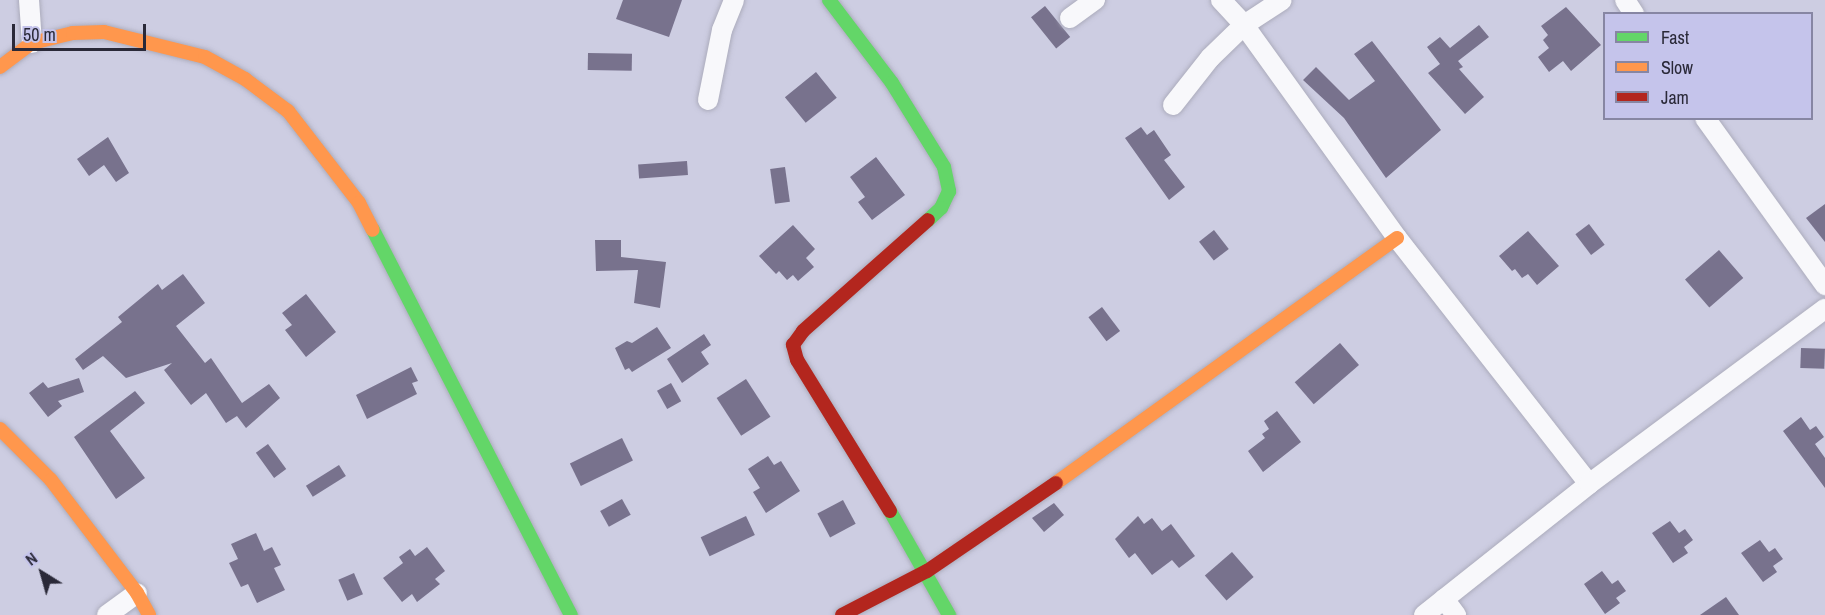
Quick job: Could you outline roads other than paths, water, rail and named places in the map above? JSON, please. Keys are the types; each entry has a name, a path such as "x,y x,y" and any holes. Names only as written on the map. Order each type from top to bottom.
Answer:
{"street":[{"path":"29,0 32,44"},
{"path":"708,100 722,30 734,0"},
{"path":"829,0 909,111 944,167 949,191 941,208 803,331 794,345 797,360 927,571 949,615"},
{"path":"1070,18 1095,0"},
{"path":"1221,0 1244,25 1397,238 1588,484"},
{"path":"1173,105 1210,58 1244,25 1282,0"},
{"path":"0,67 32,44 73,33 104,32 205,57 245,79 288,111 359,203 571,615"},
{"path":"1706,120 1825,285"},
{"path":"842,615 927,571 1174,401 1397,238"},
{"path":"1424,615 1588,484 1825,309"},
{"path":"0,429 51,480 137,593 149,615"},
{"path":"107,615 137,593"},
{"path":"1444,599 1456,615"}]}
